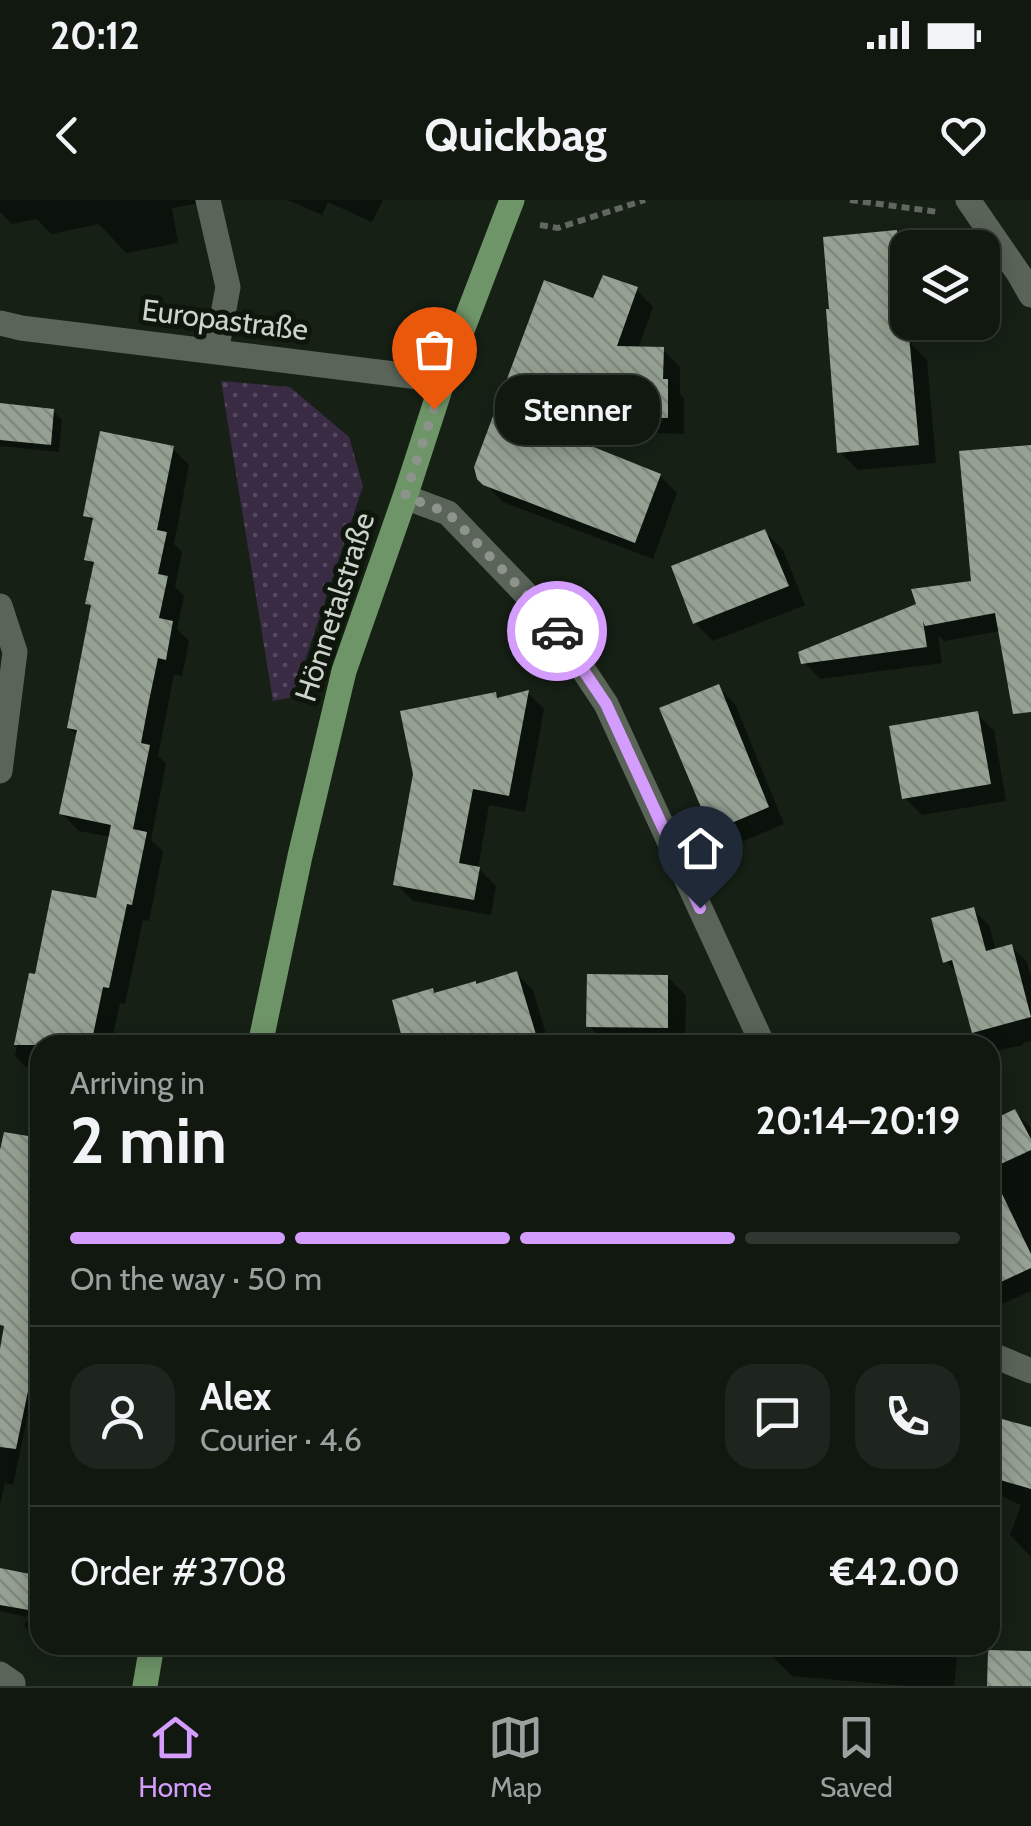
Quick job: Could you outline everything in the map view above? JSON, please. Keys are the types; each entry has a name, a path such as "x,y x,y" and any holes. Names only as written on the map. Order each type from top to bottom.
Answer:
{"main road":[{"name":"Hönnetalstraße","path":"262,1035 344,670 443,380 508,210"},
{"path":"145,1686 150,1655"}],"street":[{"path":"208,200 228,286 216,352"},
{"path":"973,208 1031,295"},
{"name":"Europastraße","path":"0,323 443,380"},
{"path":"405,496 448,513 549,618 578,661 606,704 758,1035"},
{"path":"0,606 15,652 0,771"},
{"path":"1000,1358 1031,1370"}],"path":[{"path":"508,210 558,228 645,200"},
{"path":"850,200 973,208"}],"shaded area":[{"path":"221,381 290,387 349,437 363,486 293,697 273,701"}],"building":[{"path":"890,231 890,340 909,340 919,445 837,453 823,237"},
{"path":"603,275 638,287 617,346 664,347 668,418 506,412 661,474 635,543 483,485 474,467 544,280 593,298"},
{"path":"0,403 54,409 51,445 0,440"},
{"path":"100,431 174,446 157,530 167,532 158,574 168,576 159,618 173,621 166,660 158,658 141,743 150,745 133,829 147,832 132,905 127,904 109,988 103,987 93,1035 30,1035 30,1045 14,1045 29,973 35,974 52,890 96,898 111,825 59,814 77,730 67,728 91,605 85,604 94,562 84,560 93,518 83,516"},
{"path":"1031,445 1031,712 1013,714 995,613 925,626 923,621 927,647 801,664 798,652 916,604 911,589 971,581 959,451"},
{"path":"765,529 789,586 693,624 671,566"},
{"path":"719,684 769,807 715,830 707,810 703,812 659,708"},
{"path":"529,690 509,796 473,789 459,863 480,867 474,900 393,885 413,774 400,711 496,692 497,698"},
{"path":"978,711 991,784 902,799 889,726"},
{"path":"974,907 986,951 1012,944 1031,1017 972,1033 952,960 943,963 931,918"},
{"path":"517,971 536,1035 401,1035 392,1000 433,988 434,993"},
{"path":"587,974 668,975 668,1028 586,1027"},
{"path":"1015,1109 1031,1139 1031,1150 1000,1164 1000,1116"},
{"path":"4,1132 30,1136 30,1381 16,1449 0,1447 0,1349 4,1326 0,1325 0,1150"},
{"path":"1000,1190 1031,1254 1031,1268 1000,1282"},
{"path":"1002,1419 1031,1427 1031,1489 1000,1480"},
{"path":"0,1568 30,1574 30,1610 0,1605"},
{"path":"1000,1650 1031,1651 1031,1686 987,1686 988,1655 1000,1655"}],"way so far":[{"path":"434,409 405,496 448,513 557,631"}],"place":[{"name":"Stenner","path":"434,409"}],"route":[{"path":"557,631 606,704 700,908"}]}
